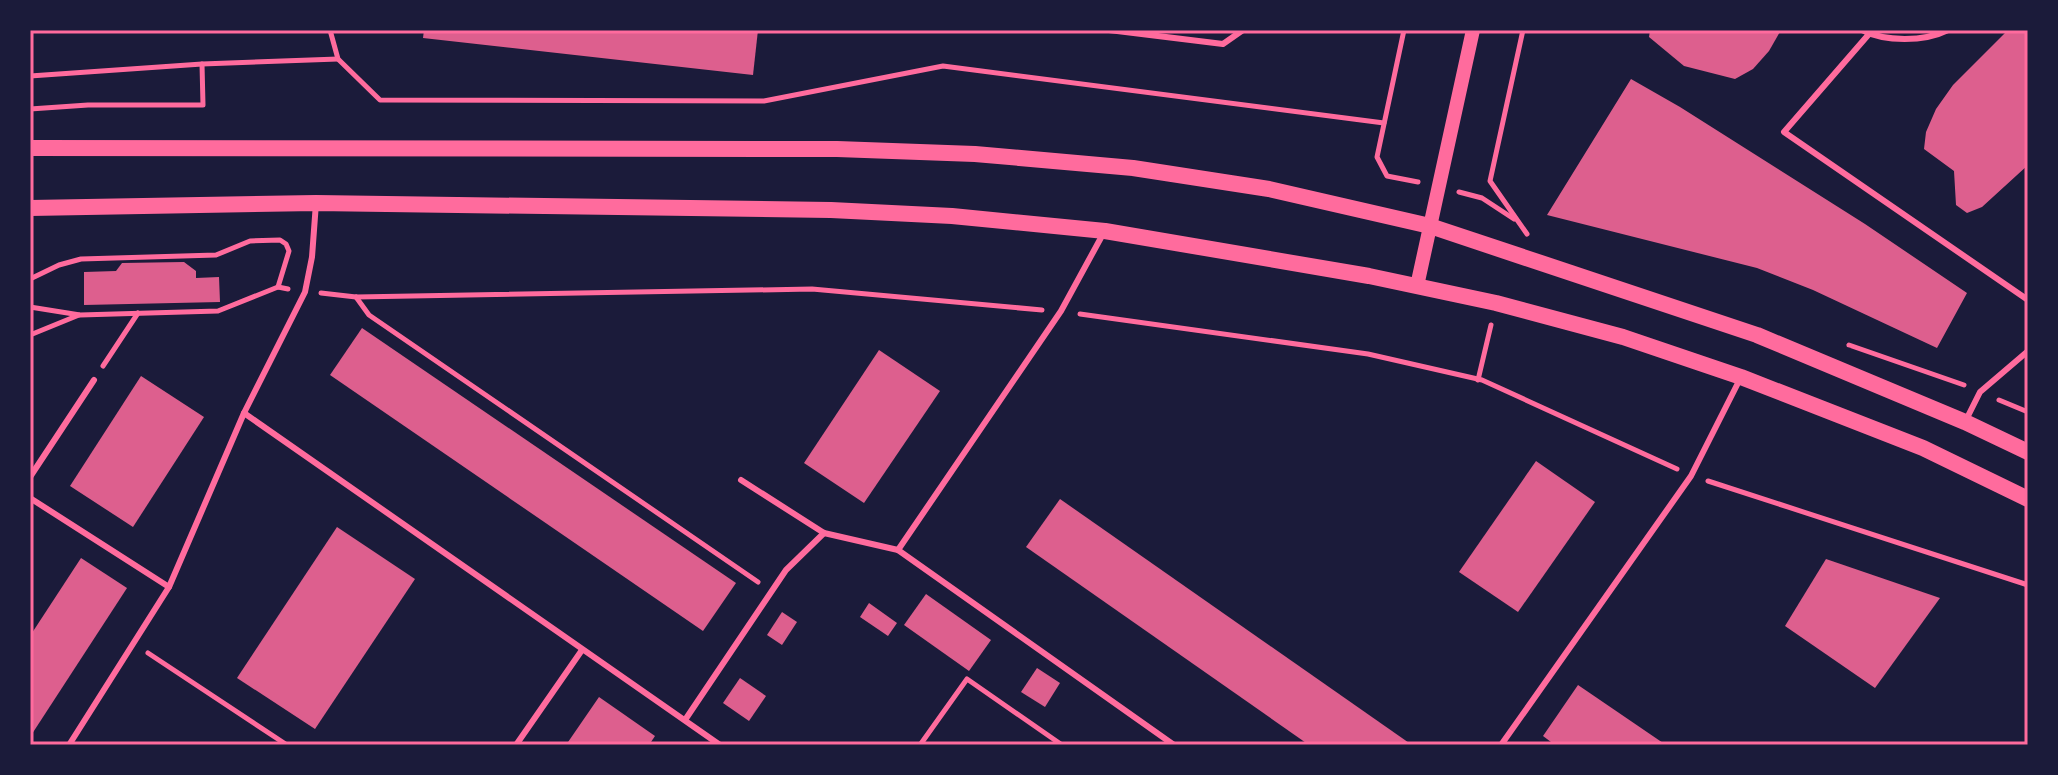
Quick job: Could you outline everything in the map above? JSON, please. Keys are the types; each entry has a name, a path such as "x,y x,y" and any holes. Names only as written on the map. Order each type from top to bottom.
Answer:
{"main road":[{"path":"30,148 837,149 975,154 1133,168 1269,189 1430,226 1757,335 1965,422 2028,452"},
{"path":"30,208 316,203 831,210 952,216 1105,231 1248,253 1417,286 1496,303 1623,337 1741,377 1923,448 2028,499"}],"street":[{"path":"1417,286 1473,30"}],"lane":[{"path":"1109,30 1223,44 1243,30"},
{"path":"1948,30 1905,39 1865,32 1784,132 2028,300"},
{"path":"69,745 169,587 244,413 305,292 312,257 316,203"},
{"path":"898,550 1061,311 1105,231"},
{"path":"1965,422 1980,392 2028,351"},
{"path":"1501,745 1691,476 1741,377"},
{"path":"30,477 94,380"},
{"path":"244,413 720,745"},
{"path":"741,480 824,533 898,550 1174,745"},
{"path":"30,498 169,587"},
{"path":"685,720 786,570 824,533"},
{"path":"516,745 582,650"}],"path":[{"path":"330,30 338,59 380,100 764,101 943,66 1384,123"},
{"path":"1387,176 1377,157 1404,30"},
{"path":"1523,30 1490,181 1531,239"},
{"path":"30,76 202,64 338,59"},
{"path":"30,109 88,105 203,105 202,64"},
{"path":"30,279 59,265 81,259 216,255 250,241 280,240 289,251 278,287"},
{"path":"30,307 80,315 218,311 278,287 356,297 812,289 1061,311 1368,354 1482,380 1691,476 2028,585"},
{"path":"356,297 369,315 772,592"},
{"path":"94,380 138,313"},
{"path":"30,335 80,315"},
{"path":"1841,343 1945,377 2028,412"},
{"path":"134,645 287,745"},
{"path":"920,745 967,679 1062,745"}],"building":[{"path":"424,30 758,30 753,75 423,38"},
{"path":"1650,30 1781,30 1769,51 1753,69 1735,79 1684,66 1649,37"},
{"path":"2008,30 2028,30 2028,165 1982,207 1967,213 1956,205 1954,171 1924,149 1926,132 1936,109 1953,85"},
{"path":"1631,79 1865,224 1967,293 1937,348 1813,290 1757,268 1547,215"},
{"path":"184,262 196,271 196,278 219,277 220,302 84,305 84,272 116,271 122,263"},
{"path":"362,328 736,583 703,631 330,375"},
{"path":"879,350 940,391 864,503 804,463"},
{"path":"141,376 204,417 133,527 70,486"},
{"path":"1536,461 1595,502 1518,612 1459,572"},
{"path":"1060,499 1412,745 1309,745 1026,547"},
{"path":"337,527 415,579 315,729 237,678"},
{"path":"81,558 127,588 30,737 30,636"},
{"path":"1826,559 1940,598 1875,688 1785,626"},
{"path":"926,594 991,640 969,671 904,625"},
{"path":"869,603 897,623 888,636 860,617"},
{"path":"782,612 797,622 782,645 767,635"},
{"path":"1037,668 1060,683 1045,707 1021,692"},
{"path":"740,678 766,696 749,721 723,703"},
{"path":"1578,685 1666,745 1555,745 1543,736"},
{"path":"599,697 655,736 649,745 566,745"}]}
